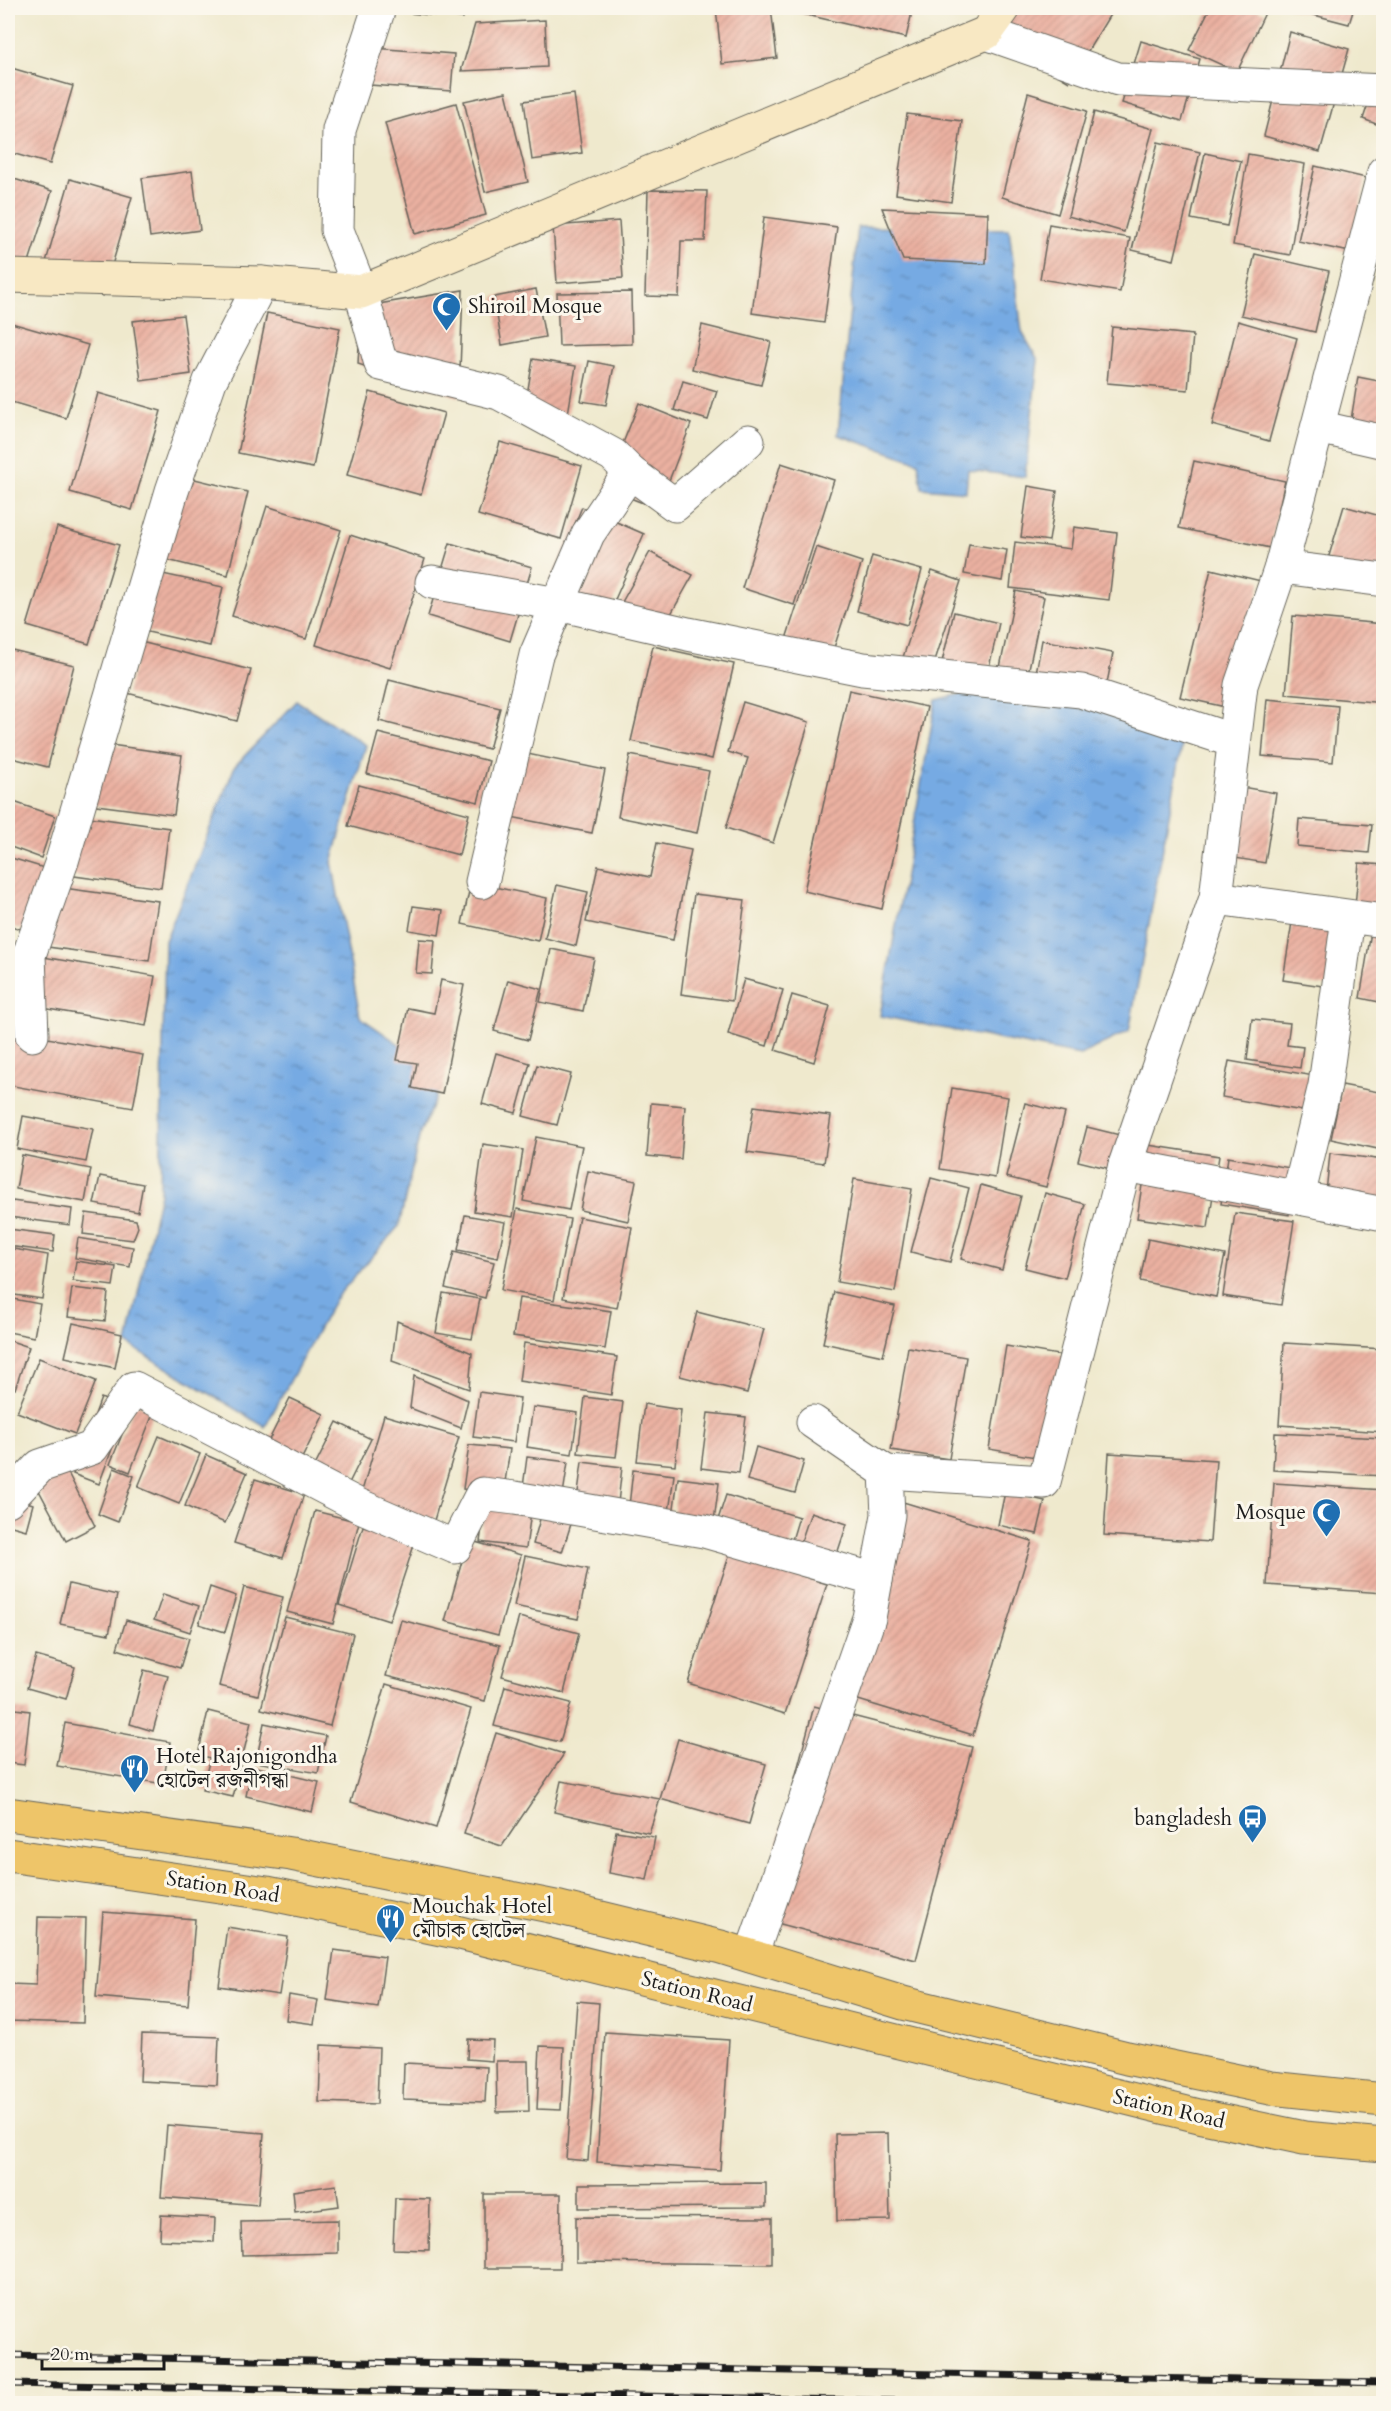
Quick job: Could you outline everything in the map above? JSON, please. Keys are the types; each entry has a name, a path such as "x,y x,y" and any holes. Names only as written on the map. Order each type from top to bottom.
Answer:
{"main road":[{"name":"Station Road","path":"8,1814 291,1854 560,1908 721,1947 903,2003 1127,2058 1270,2088 1383,2100"},
{"name":"Station Road","path":"8,1855 267,1893 456,1932 1198,2116 1304,2138 1383,2145"}],"street":[{"path":"379,8 339,130 337,230 361,292 381,364 499,393 613,454 630,472 675,505 748,441"},
{"path":"8,276 261,283 361,292 986,33 1004,8"},
{"path":"986,33 1118,79 1383,91"},
{"path":"813,1422 886,1472 1044,1482 1125,1165 1216,898 1241,685 1281,567 1383,172"},
{"path":"32,1035 29,955 62,861 142,587 210,381 261,283"},
{"path":"1318,427 1383,442"},
{"path":"483,882 536,655 588,534 630,472"},
{"path":"1281,567 1383,580"},
{"path":"432,582 558,604 688,634 863,669 1081,691 1234,741"},
{"path":"1216,898 1348,918 1383,921"},
{"path":"1298,1197 1325,1085 1348,918"},
{"path":"1125,1165 1383,1214"},
{"path":"8,1500 40,1466 92,1448 134,1388 358,1505 455,1547 482,1494 704,1531 876,1580"},
{"path":"751,1956 869,1618 888,1515 886,1472"}],"water":[{"path":"858,227 1009,229 1022,332 1038,360 1025,477 968,470 966,492 922,488 918,462 838,435"},
{"path":"998,685 1151,716 1183,740 1129,1031 1080,1055 880,1016 936,700"},
{"path":"297,701 366,745 332,862 360,1017 409,1051 437,1095 420,1133 399,1226 335,1299 265,1427 127,1344 160,1193 165,941 235,766"}],"building":[{"path":"387,8 463,8 463,18 387,11"},
{"path":"716,8 771,8 777,58 722,64"},
{"path":"777,8 913,8 906,38"},
{"path":"1003,8 1114,8 1069,82 987,33"},
{"path":"1210,8 1253,8 1265,13 1237,72 1189,50"},
{"path":"1287,8 1354,8 1349,24"},
{"path":"545,20 547,67 461,71 475,24"},
{"path":"1290,32 1349,49 1320,152 1264,136"},
{"path":"1141,41 1200,59 1182,121 1122,103"},
{"path":"373,48 454,54 451,91 370,85"},
{"path":"8,67 73,86 50,164 8,152"},
{"path":"506,92 528,182 485,192 464,101"},
{"path":"1028,93 1087,111 1058,214 1002,197"},
{"path":"574,94 582,153 532,160 524,101"},
{"path":"1370,98 1384,102 1384,127 1363,119"},
{"path":"456,103 486,215 415,234 385,123"},
{"path":"1094,112 1153,129 1124,232 1068,216"},
{"path":"907,114 962,121 951,202 896,194"},
{"path":"1158,142 1200,152 1174,260 1132,250"},
{"path":"1205,153 1241,161 1227,226 1191,219"},
{"path":"1248,154 1305,164 1290,255 1233,245"},
{"path":"1315,166 1366,178 1350,252 1298,241"},
{"path":"192,171 200,230 150,237 142,178"},
{"path":"8,177 52,191 27,268 8,262"},
{"path":"70,179 132,197 103,296 41,279"},
{"path":"648,190 707,191 705,241 681,241 679,297 645,296"},
{"path":"882,208 988,213 986,264 903,260"},
{"path":"764,217 837,227 824,323 752,313"},
{"path":"619,221 623,278 557,283 553,226"},
{"path":"1049,224 1130,238 1120,292 1040,279"},
{"path":"1255,254 1329,271 1315,332 1241,315"},
{"path":"1382,255 1384,255 1384,276 1378,275"},
{"path":"536,289 545,337 502,345 494,297"},
{"path":"463,290 459,397 358,364 361,307"},
{"path":"631,292 632,344 559,346 557,293"},
{"path":"267,313 340,328 313,468 238,453"},
{"path":"183,315 191,374 141,381 133,321"},
{"path":"1238,321 1297,338 1269,441 1212,425"},
{"path":"8,322 88,345 66,418 8,401"},
{"path":"702,325 771,342 761,385 692,369"},
{"path":"1112,327 1193,335 1188,390 1107,383"},
{"path":"533,359 576,366 568,414 525,407"},
{"path":"589,361 614,366 606,405 581,401"},
{"path":"1358,377 1384,382 1384,458 1376,457 1351,420"},
{"path":"683,381 717,391 708,420 674,410"},
{"path":"370,392 444,413 421,495 347,475"},
{"path":"98,393 161,411 132,510 70,492"},
{"path":"639,403 691,424 658,509 605,488"},
{"path":"500,442 582,466 561,539 478,515"},
{"path":"1194,461 1285,481 1270,548 1179,528"},
{"path":"781,463 834,480 794,605 742,588"},
{"path":"162,471 248,492 228,575 143,554"},
{"path":"1028,486 1057,491 1049,541 1021,537"},
{"path":"267,506 341,530 306,639 232,616"},
{"path":"1344,506 1384,517 1382,597 1322,579"},
{"path":"582,507 644,534 601,631 540,605"},
{"path":"57,527 119,545 89,644 27,626"},
{"path":"1074,527 1117,533 1109,600 1010,588 1015,542 1071,549"},
{"path":"350,535 425,559 390,668 316,645"},
{"path":"450,543 532,567 510,641 428,616"},
{"path":"969,544 1007,550 1002,581 964,574"},
{"path":"816,547 862,562 831,657 785,642"},
{"path":"650,552 693,575 659,635 617,611"},
{"path":"872,556 922,570 907,625 857,611"},
{"path":"135,568 223,587 210,646 121,626"},
{"path":"1211,569 1261,581 1230,708 1180,697"},
{"path":"932,571 961,581 927,685 897,675"},
{"path":"1016,591 1044,597 1027,678 999,672"},
{"path":"954,612 999,623 988,672 942,662"},
{"path":"1293,616 1384,624 1384,703 1286,694"},
{"path":"1042,640 1113,653 1104,698 1034,684"},
{"path":"141,642 251,670 237,721 127,693"},
{"path":"653,646 734,664 712,759 631,741"},
{"path":"8,649 74,665 48,767 8,757"},
{"path":"389,680 500,708 489,749 379,721"},
{"path":"849,690 927,707 882,909 804,891"},
{"path":"1267,699 1338,706 1333,762 1262,756"},
{"path":"743,702 809,722 773,843 726,828 748,758 728,752"},
{"path":"378,733 489,761 478,802 367,774"},
{"path":"82,741 182,755 174,815 73,802"},
{"path":"499,748 605,770 592,833 486,812"},
{"path":"630,755 709,771 697,833 618,817"},
{"path":"359,785 469,814 459,855 348,826"},
{"path":"1242,787 1276,793 1265,863 1229,857"},
{"path":"8,800 55,816 41,858 8,846"},
{"path":"68,814 169,828 161,888 60,874"},
{"path":"1299,819 1372,825 1369,853 1297,846"},
{"path":"657,843 691,850 673,940 586,922 598,866 650,877"},
{"path":"8,857 51,870 33,933 8,925"},
{"path":"1359,863 1384,865 1384,908 1355,906"},
{"path":"471,882 547,898 538,941 462,924"},
{"path":"557,885 588,892 576,946 545,938"},
{"path":"56,887 158,901 149,961 48,947"},
{"path":"694,894 745,900 732,1001 681,994"},
{"path":"413,906 443,910 439,935 409,930"},
{"path":"1292,922 1345,930 1336,988 1283,980"},
{"path":"1371,932 1384,934 1384,1003 1360,998"},
{"path":"419,939 435,940 432,974 416,973"},
{"path":"551,949 594,958 583,1011 540,1002"},
{"path":"14,952 155,976 146,1026 8,1002 8,986"},
{"path":"744,979 783,990 767,1046 728,1034"},
{"path":"441,980 464,985 442,1094 412,1088 417,1063 397,1060 408,1008 434,1013"},
{"path":"508,980 541,989 528,1040 494,1031"},
{"path":"792,995 830,1006 814,1062 775,1050"},
{"path":"1252,1019 1290,1023 1287,1045 1303,1047 1300,1068 1247,1060"},
{"path":"8,1031 143,1055 133,1108 8,1085"},
{"path":"496,1053 530,1063 516,1113 482,1104"},
{"path":"1229,1061 1320,1077 1314,1113 1222,1097"},
{"path":"537,1065 571,1074 557,1125 523,1116"},
{"path":"1342,1085 1384,1093 1384,1119 1378,1149 1331,1139"},
{"path":"952,1088 1008,1097 995,1178 940,1169"},
{"path":"651,1103 685,1106 681,1159 647,1156"},
{"path":"1025,1103 1065,1113 1046,1187 1006,1177"},
{"path":"754,1106 831,1116 824,1163 747,1152"},
{"path":"23,1116 93,1129 86,1162 17,1149"},
{"path":"1087,1127 1124,1136 1115,1170 1078,1161"},
{"path":"536,1137 582,1146 569,1210 523,1201"},
{"path":"483,1144 523,1150 513,1217 474,1211"},
{"path":"1148,1145 1219,1156 1208,1228 1137,1218"},
{"path":"1330,1153 1384,1160 1384,1219 1324,1212"},
{"path":"22,1155 91,1169 85,1202 16,1189"},
{"path":"1228,1157 1296,1169 1289,1215 1221,1204"},
{"path":"588,1171 636,1181 628,1221 580,1210"},
{"path":"100,1176 143,1184 138,1212 94,1204"},
{"path":"931,1178 969,1188 950,1262 911,1252"},
{"path":"854,1179 912,1189 895,1292 837,1282"},
{"path":"981,1185 1021,1196 1002,1270 961,1259"},
{"path":"1045,1193 1085,1204 1065,1278 1025,1268"},
{"path":"12,1201 72,1209 70,1225 9,1217"},
{"path":"517,1209 570,1219 554,1300 501,1290"},
{"path":"86,1213 136,1220 138,1227 133,1240 83,1234"},
{"path":"1235,1213 1294,1221 1281,1305 1223,1296"},
{"path":"465,1215 505,1222 498,1258 458,1250"},
{"path":"579,1217 632,1227 617,1308 563,1298"},
{"path":"8,1229 55,1235 53,1252 8,1246"},
{"path":"78,1238 133,1247 130,1267 75,1258"},
{"path":"1148,1239 1225,1255 1216,1297 1140,1281"},
{"path":"8,1248 48,1255 42,1299 8,1294"},
{"path":"454,1252 494,1262 485,1298 445,1288"},
{"path":"76,1261 116,1267 113,1286 73,1281"},
{"path":"72,1288 108,1292 105,1321 68,1317"},
{"path":"834,1292 895,1306 883,1356 823,1343"},
{"path":"443,1293 480,1299 472,1339 436,1333"},
{"path":"8,1298 40,1304 34,1337 8,1332"},
{"path":"519,1298 611,1311 605,1349 513,1336"},
{"path":"697,1312 764,1329 747,1393 680,1376"},
{"path":"397,1321 472,1353 469,1389 392,1361"},
{"path":"73,1323 122,1334 115,1368 65,1357"},
{"path":"8,1340 29,1347 15,1389 8,1387"},
{"path":"524,1343 617,1357 611,1395 519,1381"},
{"path":"1284,1343 1384,1349 1384,1432 1279,1425"},
{"path":"1006,1346 1064,1356 1047,1459 989,1449"},
{"path":"908,1347 966,1357 949,1459 891,1450"},
{"path":"39,1358 96,1381 75,1434 17,1412"},
{"path":"414,1376 468,1400 461,1428 410,1408"},
{"path":"479,1392 520,1398 514,1442 473,1437"},
{"path":"585,1397 623,1402 616,1457 578,1453"},
{"path":"101,1398 127,1409 99,1484 73,1474"},
{"path":"290,1398 324,1414 299,1464 265,1448"},
{"path":"135,1403 154,1411 130,1472 110,1464"},
{"path":"644,1404 681,1410 675,1465 637,1461"},
{"path":"533,1407 578,1413 572,1454 527,1447"},
{"path":"708,1413 746,1417 739,1473 701,1468"},
{"path":"384,1415 459,1437 432,1527 358,1505"},
{"path":"337,1422 371,1439 346,1489 312,1472"},
{"path":"1275,1433 1384,1438 1384,1476 1273,1470"},
{"path":"159,1436 200,1454 179,1504 138,1487"},
{"path":"469,1445 510,1449 503,1495 463,1489"},
{"path":"756,1447 804,1461 795,1493 747,1480"},
{"path":"1109,1453 1216,1460 1210,1542 1104,1535"},
{"path":"206,1455 247,1473 225,1523 185,1506"},
{"path":"527,1457 568,1462 561,1507 521,1502"},
{"path":"582,1462 622,1467 617,1512 576,1507"},
{"path":"65,1467 95,1526 66,1541 35,1483"},
{"path":"114,1468 134,1476 118,1522 98,1514"},
{"path":"633,1470 674,1475 668,1520 628,1515"},
{"path":"678,1478 719,1483 713,1529 672,1523"},
{"path":"255,1479 304,1494 283,1558 234,1543"},
{"name":"Mosque","path":"1274,1483 1384,1490 1384,1593 1267,1585"},
{"path":"1005,1492 1045,1501 1037,1534 998,1525"},
{"path":"726,1495 799,1517 786,1560 712,1538"},
{"path":"8,1496 33,1504 26,1530 8,1525"},
{"path":"890,1498 1032,1541 973,1735 832,1692"},
{"path":"485,1506 531,1512 526,1548 480,1542"},
{"path":"315,1511 359,1522 333,1624 287,1612"},
{"path":"542,1512 572,1521 562,1552 533,1544"},
{"path":"811,1512 847,1524 829,1578 793,1565"},
{"path":"363,1526 415,1542 389,1621 339,1605"},
{"path":"468,1540 521,1555 498,1635 445,1621"},
{"path":"730,1553 827,1584 785,1714 688,1683"},
{"path":"525,1556 588,1569 578,1619 514,1606"},
{"path":"69,1584 117,1595 109,1634 60,1624"},
{"path":"210,1587 236,1596 225,1632 199,1624"},
{"path":"244,1587 283,1597 258,1695 219,1686"},
{"path":"163,1594 199,1606 190,1632 154,1620"},
{"path":"285,1617 353,1634 330,1726 261,1709"},
{"path":"519,1617 579,1633 564,1693 502,1676"},
{"path":"126,1620 189,1638 180,1668 117,1649"},
{"path":"401,1620 500,1645 485,1701 386,1676"},
{"path":"36,1656 75,1667 66,1699 27,1688"},
{"path":"144,1670 168,1676 153,1731 130,1724"},
{"path":"386,1684 471,1709 436,1828 351,1802"},
{"path":"505,1686 571,1703 560,1742 494,1726"},
{"path":"814,1706 972,1747 916,1960 758,1918"},
{"path":"8,1708 30,1711 24,1765 8,1763"},
{"path":"208,1711 251,1722 233,1797 202,1790 210,1758 198,1755"},
{"path":"65,1723 170,1742 163,1784 57,1766"},
{"path":"264,1723 326,1736 318,1773 256,1762"},
{"path":"496,1733 564,1754 502,1846 464,1834"},
{"path":"678,1739 766,1764 749,1824 660,1799"},
{"path":"252,1766 319,1782 312,1812 246,1796"},
{"path":"561,1781 660,1799 649,1833 554,1812"},
{"path":"616,1831 655,1837 647,1880 609,1873"},
{"path":"103,1912 195,1919 188,2005 96,1997"},
{"path":"38,1917 86,1918 83,2023 8,2021 8,1984 36,1985"},
{"path":"227,1927 288,1937 279,1995 219,1986"},
{"path":"334,1950 385,1957 378,2008 327,2000"},
{"path":"289,1995 318,2000 314,2024 286,2020"},
{"path":"577,2001 599,2003 588,2161 566,2159"},
{"path":"605,2032 729,2040 720,2170 597,2162"},
{"path":"142,2034 219,2037 217,2085 140,2081"},
{"path":"468,2039 493,2040 492,2061 467,2059"},
{"path":"321,2045 379,2048 377,2104 319,2102"},
{"path":"540,2046 564,2047 561,2110 537,2109"},
{"path":"496,2061 528,2061 529,2111 497,2112"},
{"path":"404,2063 487,2067 485,2102 403,2099"},
{"path":"167,2125 264,2133 258,2205 161,2197"},
{"path":"888,2133 890,2220 837,2221 835,2134"},
{"path":"766,2183 766,2207 579,2208 579,2184"},
{"path":"336,2185 339,2206 295,2212 293,2191"},
{"path":"484,2194 561,2194 560,2268 484,2268"},
{"path":"395,2198 430,2199 429,2250 393,2249"},
{"path":"161,2215 215,2218 214,2242 160,2240"},
{"path":"576,2217 772,2218 772,2264 576,2262"},
{"path":"338,2220 338,2253 242,2255 241,2222"}],"railway":[{"path":"8,2355 1384,2383"},
{"path":"8,2384 1058,2404"}],"place":[{"name":"Shiroil Mosque","path":"447,332"},
{"name":"Mosque","path":"1327,1538"},
{"name":"Hotel Rajonigondha হোটেল রজনীগন্ধা","path":"135,1794"},
{"name":"bangladesh","path":"1253,1844"},
{"name":"Mouchak Hotel মৌচাক হোটেল","path":"391,1944"}]}
